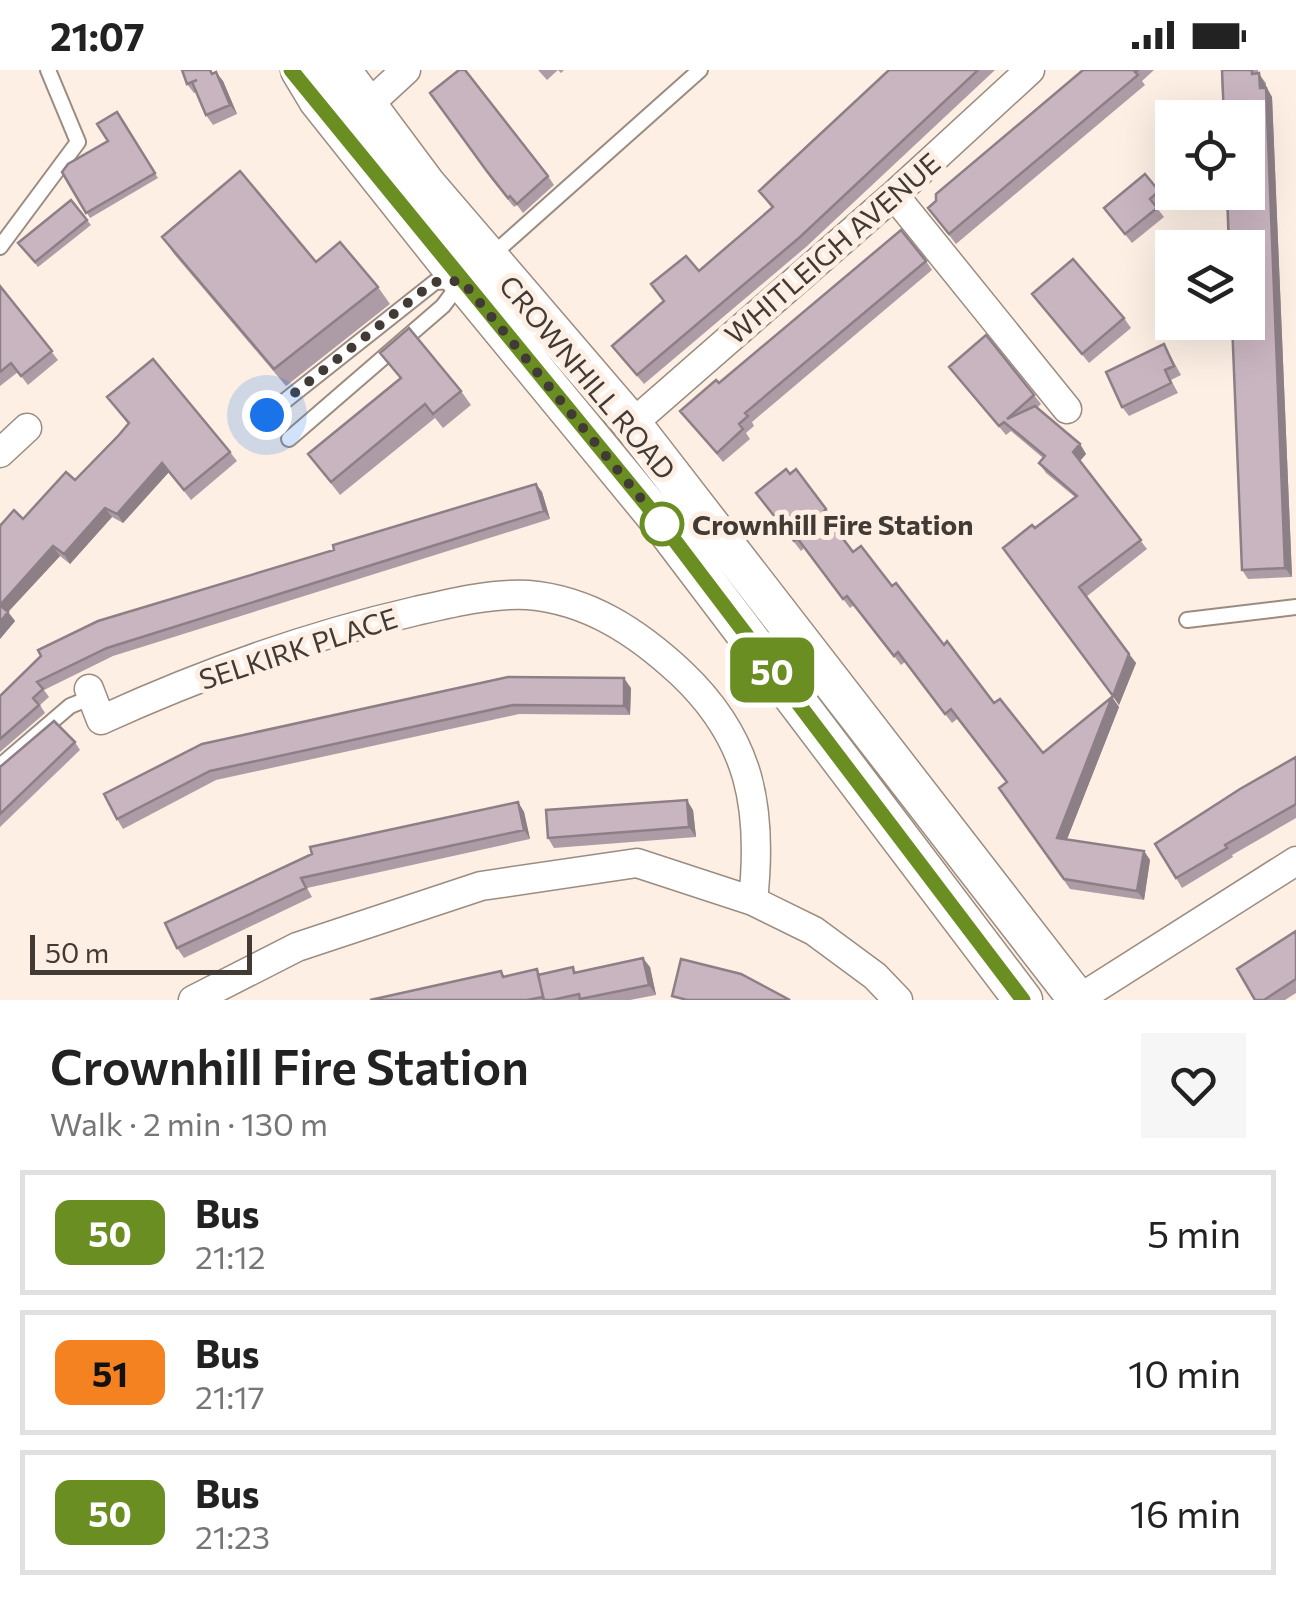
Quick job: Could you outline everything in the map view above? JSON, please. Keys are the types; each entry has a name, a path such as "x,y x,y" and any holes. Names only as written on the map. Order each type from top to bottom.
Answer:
{"main road":[{"path":"291,70 320,80"},
{"name":"CROWNHILL ROAD","path":"320,80 368,105 426,184 475,270 632,424 1078,1000"},
{"name":"CROWNHILL ROAD","path":"320,80 475,270 1022,1000"}],"street":[{"path":"368,105 406,70"},
{"name":"WHITLEIGH AVENUE","path":"632,424 894,196 1030,70"},
{"path":"894,196 1067,409"},
{"path":"0,453 26,428"},
{"name":"SELKIRK PLACE","path":"91,693 101,720 168,690 336,630 458,602 528,595 591,610 646,641 700,692 730,732 748,776 758,849 753,900"},
{"path":"1078,1000 1296,861"},
{"path":"194,1000 297,948 481,886 637,863 753,900 814,931 898,1000"}],"lane":[{"path":"0,247 78,142 48,70"},
{"path":"289,438 443,306 475,270 700,70"},
{"path":"267,415 434,282 475,270"},
{"path":"1187,620 1296,607"},
{"path":"0,766 70,706 91,693"}],"building":[{"path":"182,70 216,72 230,105 206,115 192,82 187,84"},
{"path":"459,70 465,70 548,176 517,204 486,170 430,93"},
{"path":"889,70 978,70 800,237 637,375 612,346 664,301 651,284 686,256 699,271 773,207 759,191"},
{"path":"1083,70 1138,70 1138,75 949,234 928,208 936,201 936,194"},
{"path":"1222,70 1259,73 1260,88 1266,88 1285,568 1242,570 1233,340 1265,340 1265,230 1228,230 1228,210 1265,210 1265,100 1223,100"},
{"path":"117,112 155,173 86,213 62,172 68,164 108,141 97,124"},
{"path":"240,171 316,262 340,242 378,287 274,369 162,237"},
{"path":"1145,174 1155,186 1155,195 1150,199 1155,210 1125,234 1104,208"},
{"path":"71,200 87,220 35,262 18,243"},
{"path":"901,230 926,261 745,413 748,416 739,424 743,429 717,453 680,411 716,380 719,383"},
{"path":"1073,259 1124,318 1082,354 1032,294"},
{"path":"0,286 52,351 21,376 11,363 0,372"},
{"path":"409,328 461,391 433,414 425,404 331,482 308,454 401,378 380,353"},
{"path":"986,335 1034,395 1007,419 1035,406 1080,444 1073,452 1141,540 1079,587 1129,654 1113,696 1003,548 1077,496 1039,463 1045,456 1004,422 999,426 949,367"},
{"path":"1164,344 1174,366 1165,370 1171,383 1122,407 1106,372"},
{"path":"153,359 230,452 184,490 162,463 117,514 105,508 64,554 53,546 0,605 0,526 14,510 23,519 66,472 75,480 119,435 129,423 107,397"},
{"path":"786,469 790,474 796,469 853,552 861,546 892,586 896,583 994,703 1000,699 1043,753 1112,697 1057,838 1144,851 1137,891 1064,879 999,788 1007,782 951,709 945,714 898,652 894,656 847,596 843,599 798,539 794,541 756,493"},
{"path":"536,484 544,511 107,648 37,682 43,689 33,698 39,705 0,739 0,696 41,656 38,650 98,621"},
{"path":"0,605 8,612 0,622"},
{"path":"508,677 624,678 624,706 513,705 210,771 117,819 104,794 202,744"},
{"path":"54,721 75,742 0,814 0,767"},
{"path":"1296,757 1296,804 1176,878 1155,844"},
{"path":"687,800 689,827 548,838 546,810"},
{"path":"518,802 524,830 301,878 306,888 177,948 165,923 312,854 310,847"},
{"path":"1296,931 1296,979 1264,1000 1255,1000 1237,969"},
{"path":"643,958 649,985 580,999 579,994 544,1000 538,975 573,967 574,973"},
{"path":"681,959 741,974 790,1000 687,1000 672,996"},
{"path":"537,969 543,997 527,1000 370,1000 501,971 503,977"}],"bus line":[{"name":"50","path":"291,70 663,525 1023,1000"}],"place":[{"name":"Crownhill Fire Station","path":"662,524"}],"route":[{"path":"267,415 434,282 462,281 662,524"}]}
